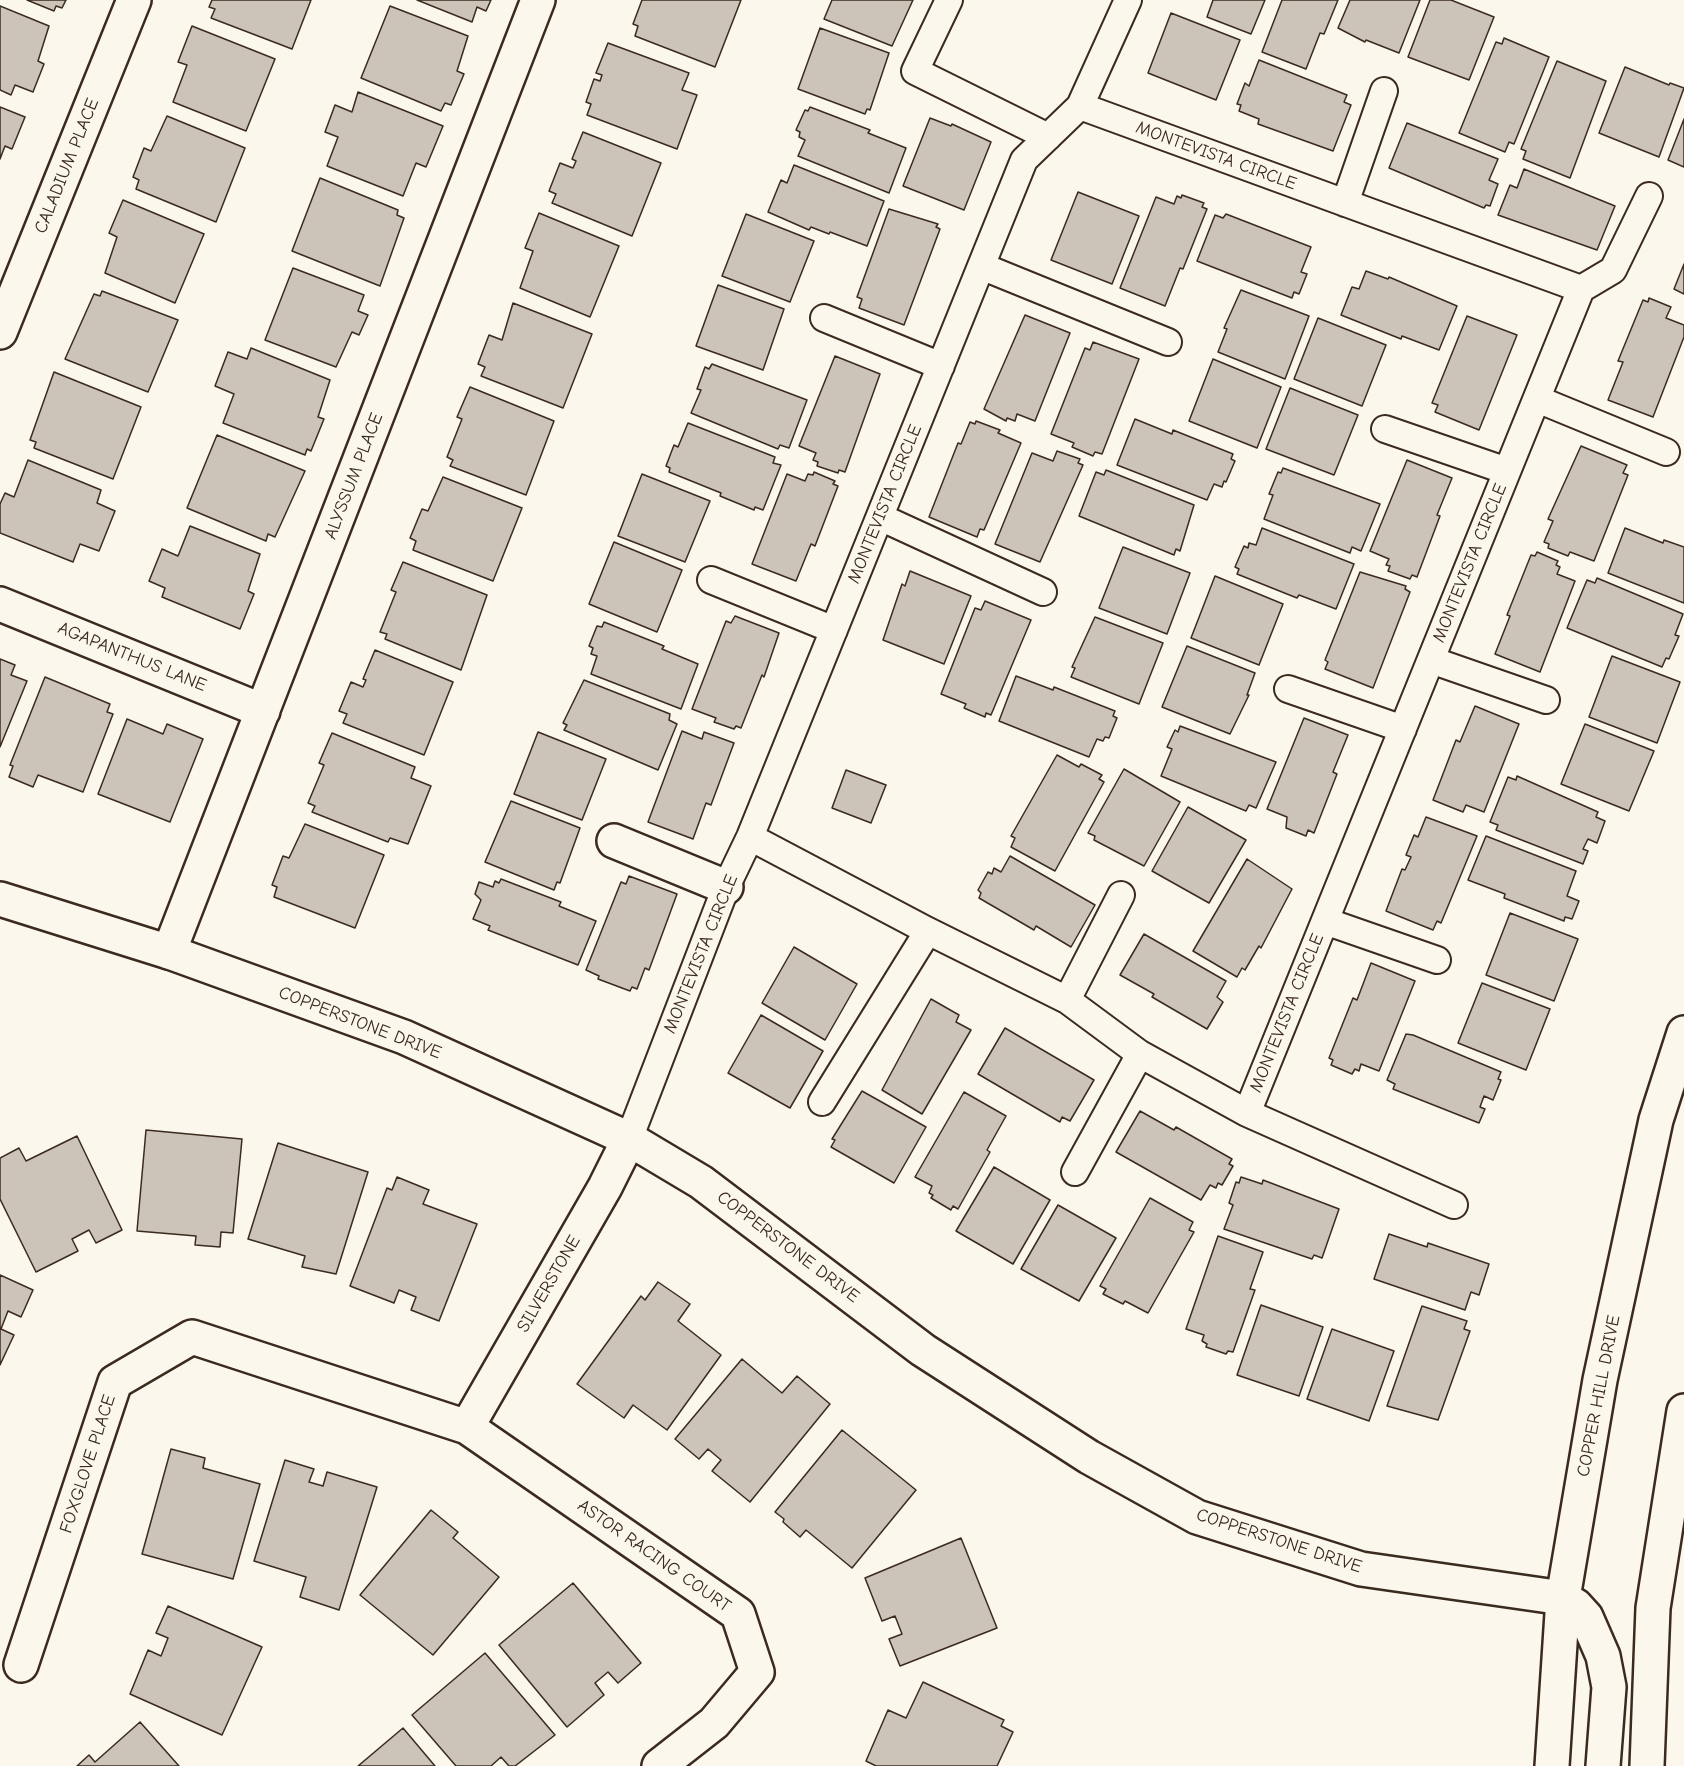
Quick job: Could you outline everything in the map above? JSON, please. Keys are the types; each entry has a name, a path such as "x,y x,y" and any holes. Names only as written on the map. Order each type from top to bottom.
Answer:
{"street":[{"name":"CALADIUM PLACE","path":"0,332 134,0"},
{"name":"ALYSSUM PLACE","path":"169,952 538,0"},
{"name":"AGAPANTHUS LANE","path":"0,604 263,711"},
{"path":"614,841 726,888"},
{"name":"COPPERSTONE DRIVE","path":"0,899 169,952 404,1036 630,1139 701,1182 923,1350 1089,1457 1197,1517 1360,1569 1563,1598"},
{"name":"COPPER HILL DRIVE","path":"1552,1766 1563,1598 1602,1368 1656,1120 1684,1033"},
{"name":"SILVERSTONE","path":"467,1427 605,1187 630,1139"},
{"name":"FOXGLOVE PLACE","path":"21,1665 115,1382 192,1337 467,1427"},
{"path":"1647,1766 1653,1608 1684,1411"},
{"name":"ASTOR RACING COURT","path":"467,1427 738,1614 757,1672 714,1723 659,1766"},
{"path":"1563,1598 1576,1605 1586,1617 1603,1656 1609,1687 1602,1766"}],"lane":[{"path":"949,0 915,71 1048,137"},
{"path":"1080,106 1128,0"},
{"path":"1345,203 1384,91"},
{"name":"MONTEVISTA CIRCLE","path":"630,1139 726,888 750,837 1024,160 1080,106 1581,289 1247,1113"},
{"path":"1581,289 1613,270 1649,196"},
{"path":"981,266 1168,342"},
{"path":"824,318 941,366"},
{"path":"1537,399 1666,452"},
{"path":"1385,429 1507,471"},
{"path":"880,517 1044,592"},
{"path":"711,580 834,630"},
{"path":"1431,660 1546,700"},
{"path":"1288,689 1403,729"},
{"path":"750,837 928,931 1067,1000 1140,1054 1247,1113 1454,1204"},
{"path":"1067,1000 1121,895"},
{"path":"1325,921 1437,960"},
{"path":"822,1102 928,931"},
{"path":"1075,1172 1140,1054"}],"building":[{"path":"27,0 66,0 62,8 56,6 54,11"},
{"path":"212,0 311,0 292,49 211,18 215,9 209,7"},
{"path":"417,0 491,0 486,11 477,7 472,22"},
{"path":"642,0 741,0 715,67 635,36 638,26 633,24"},
{"path":"832,0 913,0 892,46 824,19"},
{"path":"1213,0 1265,0 1251,34 1207,17"},
{"path":"1282,0 1338,0 1324,34 1320,33 1306,69 1262,52"},
{"path":"1350,0 1420,0 1399,53 1366,40 1365,42 1338,28"},
{"path":"1430,0 1451,0 1494,17 1469,80 1408,57"},
{"path":"0,6 49,26 38,61 44,64 33,92 15,85 11,95 0,90"},
{"path":"390,6 468,36 457,71 464,74 451,105 445,103 441,111 361,78"},
{"path":"1171,13 1240,40 1216,100 1148,73"},
{"path":"192,26 275,59 246,131 173,102 187,65 178,62"},
{"path":"820,28 889,53 870,110 867,109 865,114 798,89"},
{"path":"1504,38 1549,57 1514,144 1509,142 1505,152 1459,133 1496,42 1502,44"},
{"path":"608,43 689,73 682,90 697,95 677,149 587,115 591,104 586,102 594,79 600,81 602,75 596,73"},
{"path":"1259,60 1347,95 1344,102 1351,105 1333,151 1258,124 1259,119 1239,111 1241,105 1237,104 1245,83 1249,86"},
{"path":"1557,61 1606,81 1570,178 1523,159 1526,151 1521,149"},
{"path":"1625,67 1669,85 1670,83 1684,88 1659,157 1599,133"},
{"path":"358,92 443,126 426,167 416,163 403,196 327,166 338,137 325,132 335,105 352,112"},
{"path":"0,107 25,117 12,149 5,146 0,159"},
{"path":"810,107 870,130 868,133 906,148 889,193 798,156 805,140 799,137 800,132 796,130 805,110 808,111"},
{"path":"167,116 245,148 216,222 136,189 139,180 133,177 144,148 151,151"},
{"path":"930,118 951,126 952,124 991,142 964,210 903,186"},
{"path":"1684,119 1684,167 1668,160"},
{"path":"1407,123 1498,159 1489,180 1498,184 1490,206 1486,205 1484,208 1389,168"},
{"path":"583,132 661,163 632,236 552,203 556,194 549,191 560,163 573,168 576,161 572,159"},
{"path":"794,165 884,201 867,246 830,232 829,234 811,227 809,230 768,212 781,180 787,183"},
{"path":"1524,169 1615,206 1597,250 1498,215 1510,185 1517,188"},
{"path":"320,178 398,210 397,215 404,218 380,286 292,251"},
{"path":"1078,192 1139,216 1112,284 1051,260"},
{"path":"1182,195 1204,203 1202,207 1207,209 1183,269 1180,268 1165,306 1120,288 1156,197 1174,204 1177,196 1181,198"},
{"path":"123,200 204,234 175,303 105,273 117,237 109,233"},
{"path":"889,209 938,224 936,227 940,229 904,325 859,308 862,299 857,297"},
{"path":"539,213 619,246 590,317 520,288 533,251 525,248"},
{"path":"746,214 814,241 790,302 722,276"},
{"path":"1226,214 1311,247 1301,272 1307,274 1299,294 1294,292 1292,298 1197,261 1215,215 1223,218"},
{"path":"1684,264 1684,294 1674,289"},
{"path":"293,268 364,295 358,311 368,315 359,335 352,332 336,367 265,340"},
{"path":"1366,271 1388,279 1389,277 1457,306 1439,350 1402,336 1401,339 1341,315 1352,287 1359,289"},
{"path":"718,285 784,309 763,370 696,346"},
{"path":"1241,290 1309,316 1285,379 1218,352 1227,329 1224,328"},
{"path":"102,291 178,320 148,392 65,359 94,294 100,296"},
{"path":"1649,298 1671,307 1666,318 1684,325 1684,337 1653,417 1608,400 1623,362 1618,361 1643,300 1648,302"},
{"path":"513,303 592,334 563,408 481,376 485,367 478,364 489,335 502,340"},
{"path":"1025,315 1070,333 1035,421 1017,414 1015,421 1007,418 1006,421 984,409"},
{"path":"1467,316 1517,335 1479,430 1435,412 1438,405 1432,403"},
{"path":"1318,318 1386,345 1362,406 1294,379"},
{"path":"1093,342 1139,359 1102,454 1095,452 1093,456 1072,447 1074,443 1051,434 1085,348 1090,350"},
{"path":"251,348 330,380 318,417 324,419 311,451 307,449 305,455 223,423 234,394 215,386 228,352 247,359"},
{"path":"835,356 880,374 845,472 839,470 838,473 817,466 818,462 813,460 816,453 799,446"},
{"path":"1213,359 1281,387 1257,448 1189,421"},
{"path":"712,364 807,400 789,448 780,445 778,449 691,413 701,390 697,389 705,367 709,369"},
{"path":"54,372 141,407 113,479 34,448 36,442 30,440"},
{"path":"470,387 554,421 526,495 450,466 453,460 447,457 462,419 457,417"},
{"path":"1290,388 1358,415 1334,475 1266,449"},
{"path":"1135,419 1172,434 1173,430 1233,454 1231,459 1235,461 1226,482 1224,481 1222,487 1214,484 1207,500 1117,465"},
{"path":"976,421 1000,430 998,433 1021,443 984,530 980,529 977,537 929,517 958,443 961,444 970,422 975,424"},
{"path":"688,423 775,457 773,463 781,465 763,510 755,507 754,510 720,496 721,493 669,472 670,468 666,466 674,445 678,447"},
{"path":"217,435 305,471 275,537 268,534 266,541 187,508"},
{"path":"1581,446 1627,465 1623,473 1628,475 1594,561 1570,552 1568,556 1548,548 1549,544 1544,542 1553,521 1548,519"},
{"path":"1057,451 1080,459 1078,463 1083,465 1040,562 995,544 1032,453 1053,461"},
{"path":"28,460 101,490 97,503 115,511 99,551 80,544 73,562 0,533 0,504 5,493 14,497"},
{"path":"1407,460 1452,478 1437,515 1440,516 1417,577 1412,575 1410,579 1388,571 1390,566 1386,565 1389,559 1370,551"},
{"path":"1283,468 1380,504 1361,551 1352,547 1350,553 1264,519 1273,495 1269,494 1278,472 1281,473"},
{"path":"1106,470 1194,505 1180,551 1176,549 1174,555 1079,516 1096,472 1104,475"},
{"path":"814,472 835,481 833,484 838,486 815,546 811,544 796,581 752,564 787,474 805,481 808,474 813,475"},
{"path":"642,474 710,501 685,562 618,536"},
{"path":"443,477 522,508 493,581 413,550 416,541 410,538 422,509 428,511"},
{"path":"190,526 260,554 248,591 254,594 240,629 162,597 165,588 149,581 162,549 178,556"},
{"path":"1262,528 1354,564 1336,609 1299,595 1297,598 1237,574 1239,569 1235,567 1244,546 1248,548 1249,543 1256,545"},
{"path":"1625,528 1663,543 1664,540 1684,547 1684,603 1608,573"},
{"path":"614,542 682,570 657,632 589,604"},
{"path":"1123,547 1190,573 1167,634 1099,608"},
{"path":"1537,552 1558,561 1556,565 1560,567 1557,574 1575,581 1540,672 1495,654 1510,616 1507,615 1531,555 1535,556"},
{"path":"403,562 487,595 461,670 385,639 387,634 380,632 396,592 391,590"},
{"path":"910,571 971,596 944,664 883,640 902,584 905,586"},
{"path":"1360,572 1406,586 1405,589 1410,592 1373,688 1325,669 1328,662 1325,660"},
{"path":"1215,576 1283,604 1259,665 1191,638"},
{"path":"1597,578 1683,614 1675,635 1679,636 1669,659 1666,658 1662,667 1567,628 1587,580 1595,583"},
{"path":"985,601 1031,620 991,715 986,713 985,717 964,708 966,704 941,694 975,608 981,610"},
{"path":"735,616 779,633 764,677 762,675 741,728 736,726 734,729 714,722 716,718 692,709 726,621 731,623"},
{"path":"1095,617 1163,643 1139,704 1071,677 1075,668 1072,667"},
{"path":"604,622 664,646 662,649 698,664 681,709 591,674 597,656 591,654 593,648 589,646 597,626 602,627"},
{"path":"1187,646 1255,673 1247,695 1249,695 1230,734 1162,707"},
{"path":"375,650 453,682 424,755 343,723 347,714 339,711 351,682 363,687 366,680 363,679"},
{"path":"1612,656 1680,682 1657,743 1589,717"},
{"path":"0,659 15,665 11,675 27,681 0,747"},
{"path":"1016,676 1053,690 1054,687 1115,711 1113,716 1117,718 1109,738 1105,737 1103,741 1097,739 1089,757 999,721"},
{"path":"45,677 110,704 107,712 113,714 83,792 38,775 33,787 9,777 13,766 10,765"},
{"path":"584,680 670,714 669,720 677,724 658,770 564,730 567,725 563,723"},
{"path":"1475,706 1519,724 1484,812 1466,805 1463,812 1433,800 1456,740 1460,742"},
{"path":"1304,718 1348,735 1333,772 1337,774 1314,833 1308,830 1306,836 1286,828 1287,817 1267,809"},
{"path":"127,719 163,734 167,724 203,739 170,822 98,794"},
{"path":"1585,724 1654,751 1629,811 1561,784"},
{"path":"1180,726 1276,762 1256,808 1249,805 1246,811 1161,776 1172,749 1167,747 1175,730 1178,732"},
{"path":"682,731 702,739 704,732 734,743 711,805 706,803 693,839 648,822"},
{"path":"538,732 606,759 582,820 514,794"},
{"path":"332,733 415,767 411,778 431,786 408,844 390,838 388,842 312,812 315,806 308,803 324,765 319,763"},
{"path":"1057,755 1079,767 1081,764 1102,775 1099,779 1104,782 1055,871 1011,847 1015,838 1011,836"},
{"path":"1124,769 1180,802 1144,866 1094,840 1095,836 1088,833"},
{"path":"846,770 886,785 871,823 832,808"},
{"path":"1517,776 1598,812 1596,817 1605,821 1597,843 1588,839 1583,849 1588,851 1583,864 1496,830 1498,825 1490,822 1508,777 1516,780"},
{"path":"511,801 580,828 560,883 557,882 554,890 485,862"},
{"path":"1188,807 1246,840 1209,903 1152,871"},
{"path":"1426,817 1477,836 1441,923 1437,921 1433,930 1386,911 1402,869 1405,870 1411,857 1406,855 1414,835 1418,837"},
{"path":"305,824 384,855 355,928 274,897 277,887 272,885 283,856 289,858"},
{"path":"1486,836 1576,871 1567,896 1579,901 1572,919 1565,917 1564,921 1504,898 1505,894 1468,880"},
{"path":"1010,856 1095,905 1071,947 1036,926 1034,930 979,898 981,893 978,890 988,872 992,874 994,868 1001,872"},
{"path":"1247,859 1292,889 1261,948 1259,946 1245,970 1242,968 1237,977 1193,951"},
{"path":"629,876 677,894 649,970 645,968 637,989 632,987 630,991 598,979 599,976 586,970 621,882 626,884"},
{"path":"501,879 561,902 559,906 596,921 578,965 488,930 490,926 473,919 481,900 475,894 479,882 493,887 495,881 499,883"},
{"path":"1510,913 1578,939 1554,1001 1486,975"},
{"path":"1144,934 1226,981 1217,997 1223,1002 1207,1029 1152,997 1154,994 1120,975"},
{"path":"794,947 857,984 825,1040 762,1003"},
{"path":"1371,963 1415,981 1379,1071 1361,1064 1359,1071 1355,1069 1352,1074 1331,1065 1333,1060 1329,1058 1353,998 1357,1000"},
{"path":"1482,983 1550,1009 1526,1070 1458,1043"},
{"path":"931,999 959,1015 956,1022 971,1030 922,1114 882,1090"},
{"path":"761,1015 823,1051 790,1108 728,1073"},
{"path":"1005,1028 1094,1080 1070,1121 1062,1117 1060,1122 978,1074"},
{"path":"1406,1034 1501,1072 1498,1079 1501,1080 1493,1100 1484,1096 1480,1107 1485,1109 1479,1123 1393,1089 1395,1084 1387,1080"},
{"path":"862,1091 926,1127 894,1183 831,1147 835,1140 832,1139"},
{"path":"964,1092 1006,1116 987,1150 990,1152 958,1209 953,1206 951,1210 931,1198 933,1195 929,1193 932,1186 915,1177"},
{"path":"1140,1111 1174,1130 1176,1127 1232,1159 1229,1164 1233,1166 1222,1185 1218,1183 1216,1188 1210,1185 1201,1200 1116,1152"},
{"path":"146,1130 242,1139 233,1233 221,1232 220,1247 195,1245 196,1236 137,1231"},
{"path":"77,1136 122,1230 96,1243 89,1230 72,1239 78,1251 36,1272 0,1199 0,1158 19,1148 26,1161"},
{"path":"278,1143 368,1172 336,1274 302,1267 305,1256 248,1239"},
{"path":"994,1167 1050,1200 1013,1264 956,1231"},
{"path":"397,1177 429,1190 423,1204 477,1224 439,1321 411,1310 416,1297 399,1290 394,1303 350,1286 387,1188 392,1190"},
{"path":"1241,1177 1262,1184 1263,1180 1339,1209 1322,1258 1314,1255 1312,1259 1224,1229 1233,1205 1229,1203 1236,1182 1239,1183"},
{"path":"1150,1198 1193,1222 1189,1230 1194,1232 1148,1313 1125,1301 1123,1304 1103,1294 1106,1289 1100,1286"},
{"path":"1058,1205 1116,1238 1079,1301 1021,1269"},
{"path":"1389,1234 1427,1247 1428,1243 1489,1264 1479,1295 1471,1292 1465,1310 1374,1279"},
{"path":"1218,1236 1263,1252 1250,1289 1255,1290 1233,1352 1228,1351 1226,1354 1206,1347 1207,1344 1202,1341 1204,1335 1186,1329"},
{"path":"0,1275 33,1290 21,1317 8,1311 1,1329 14,1335 0,1365"},
{"path":"658,1282 690,1304 678,1321 721,1355 667,1430 633,1405 624,1418 577,1384 641,1296 645,1300"},
{"path":"1261,1305 1323,1327 1299,1396 1237,1375"},
{"path":"1422,1306 1467,1321 1464,1329 1470,1331 1438,1420 1387,1406"},
{"path":"1332,1329 1394,1351 1369,1421 1307,1399"},
{"path":"742,1359 782,1393 797,1376 830,1404 750,1502 712,1471 721,1460 708,1449 699,1459 675,1439"},
{"path":"842,1430 916,1490 852,1568 806,1530 800,1537 775,1512"},
{"path":"171,1449 205,1458 203,1468 260,1484 233,1579 142,1554"},
{"path":"285,1460 314,1469 309,1482 323,1486 327,1472 377,1487 339,1610 300,1597 306,1577 254,1561"},
{"path":"431,1510 458,1532 453,1538 499,1577 433,1655 360,1595"},
{"path":"961,1538 997,1628 900,1666 889,1639 902,1634 895,1616 882,1621 865,1578"},
{"path":"573,1583 641,1663 618,1683 608,1672 595,1683 604,1695 567,1727 499,1645"},
{"path":"168,1606 262,1647 222,1735 130,1694 148,1650 161,1656 168,1638 156,1633"},
{"path":"485,1653 555,1735 515,1766 509,1766 501,1757 491,1766 456,1766 412,1715"},
{"path":"923,1682 1004,1720 1001,1726 1013,1732 997,1766 876,1766 866,1761 888,1710 906,1718"},
{"path":"140,1722 179,1766 77,1766 89,1755 95,1762"},
{"path":"403,1728 435,1766 358,1766"}]}
